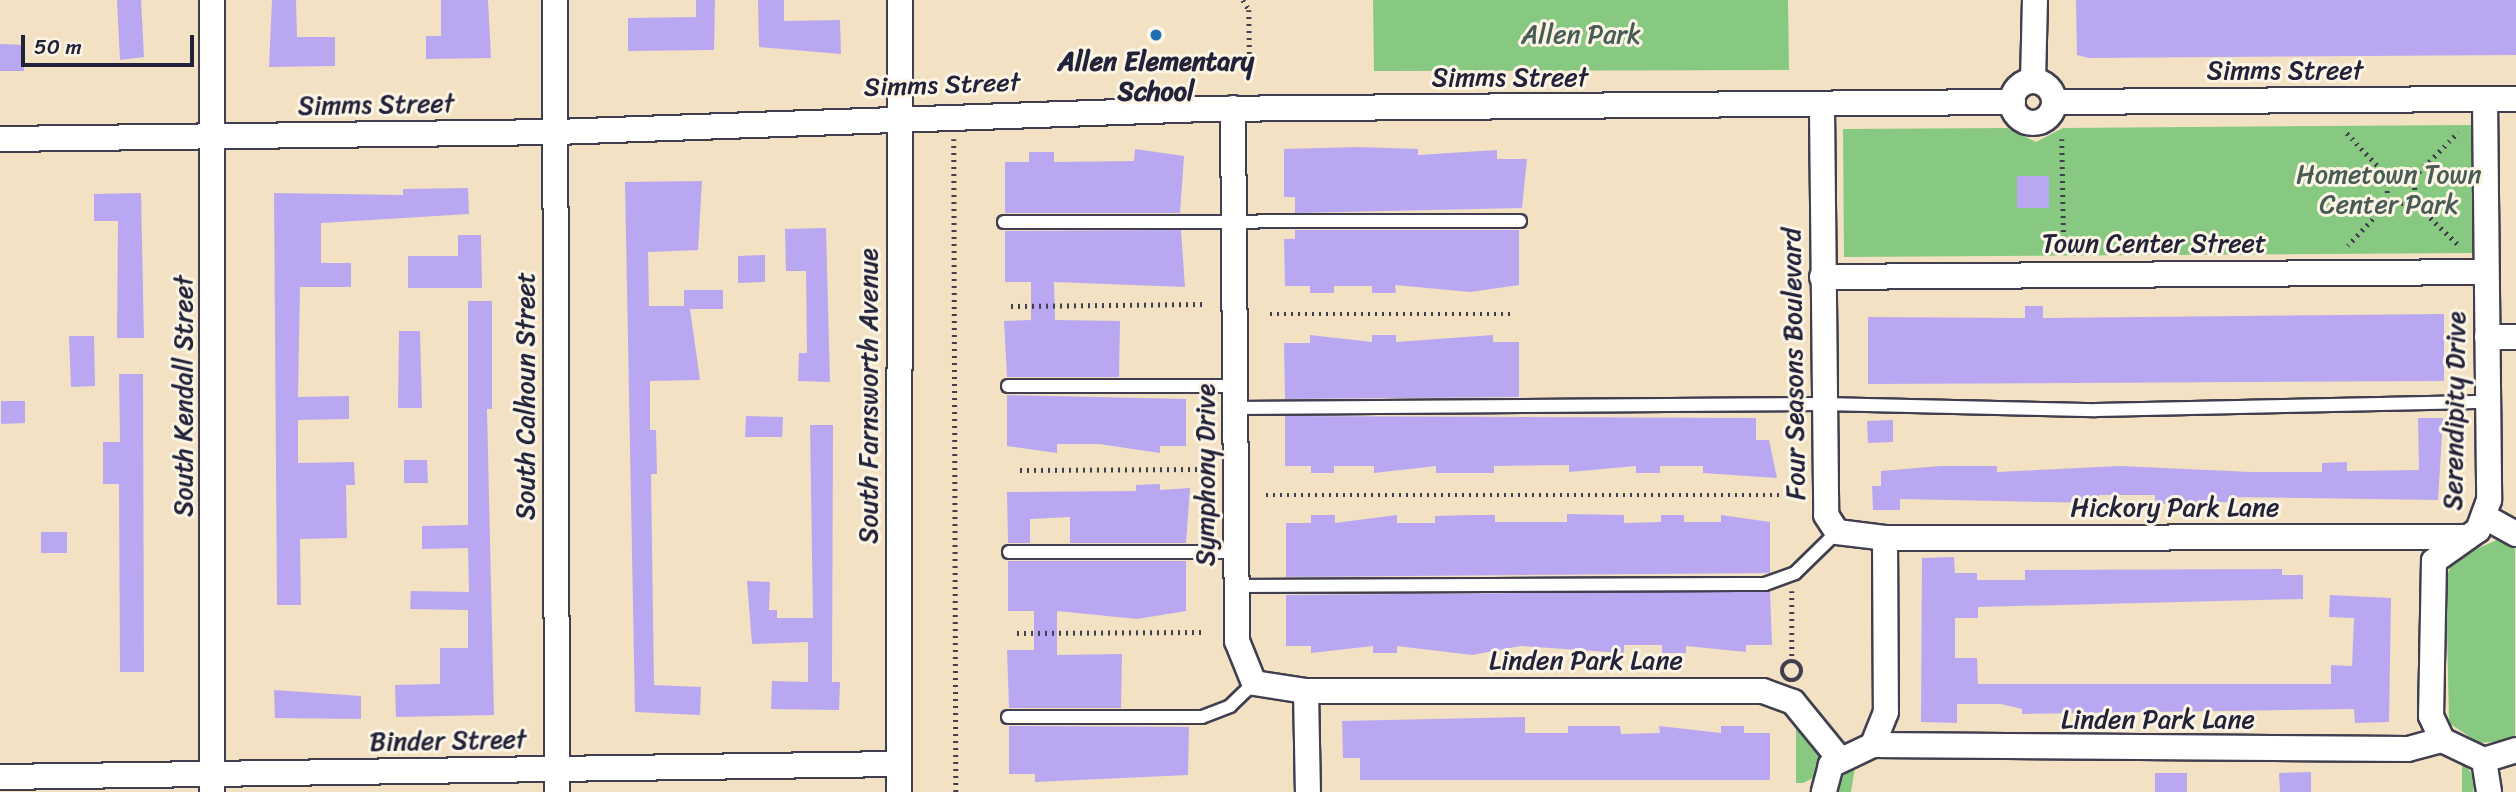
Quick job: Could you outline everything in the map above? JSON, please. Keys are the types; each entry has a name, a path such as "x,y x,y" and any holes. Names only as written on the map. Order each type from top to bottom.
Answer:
{"street":[{"name":"South Kendall Street","path":"212,0 212,783"},
{"name":"South Calhoun Street","path":"555,0 557,781"},
{"name":"South Farnsworth Avenue","path":"899,792 900,0"},
{"path":"2034,81 2035,0"},
{"path":"2034,81 2048,87 2054,102 2049,117 2036,123 2022,120 2013,102 2020,86 2034,81"},
{"name":"Serendipity Drive","path":"2442,740 2431,716 2430,576 2445,548 2465,537 2487,518 2485,99"},
{"name":"Simms Street","path":"2054,102 2516,99"},
{"name":"Simms Street","path":"0,139 556,132 900,115 1233,108 1822,108 2013,102"},
{"name":"Symphony Drive","path":"1233,108 1237,641 1254,683"},
{"name":"Four Seasons Boulevard","path":"1822,108 1826,515 1837,532"},
{"name":"Town Center Street","path":"1822,276 2486,272"},
{"path":"2487,337 2516,337"},
{"path":"2487,518 2516,534"},
{"path":"1824,792 1838,757 1873,745 1886,712 1885,538 1837,532"},
{"name":"Hickory Park Lane","path":"1885,538 2465,537"},
{"path":"1254,683 1306,691 1308,792"},
{"name":"Linden Park Lane","path":"1306,691 1763,691 1793,702 1838,757"},
{"path":"2442,740 2484,760 2516,750"},
{"name":"Linden Park Lane","path":"1873,745 1898,750 2408,749 2442,740"},
{"path":"2484,760 2489,792"},
{"name":"Binder Street","path":"0,776 212,783 557,781 897,764"}],"lane":[{"path":"1004,222 1520,220"},
{"path":"1008,386 1235,397 2096,410 2488,402"},
{"path":"1236,586 1765,584 1795,573 1837,532"},
{"path":"1009,552 1236,552"},
{"path":"1008,717 1202,717 1230,706 1254,683"}],"path":[{"path":"1242,0 1249,10 1250,78"},
{"path":"956,127 956,792"},
{"path":"2388,177 2414,177 2458,132"},
{"path":"2347,133 2388,177 2387,204 2347,246"},
{"path":"2062,139 2064,251"},
{"path":"2414,177 2415,204"},
{"path":"2387,204 2415,204 2458,244"},
{"path":"1012,306 1205,304"},
{"path":"1270,314 1511,314"},
{"path":"1020,470 1205,469"},
{"path":"1266,495 1792,495"},
{"path":"1792,586 1792,660 1802,671 1791,681 1782,670 1792,660"},
{"path":"1017,633 1205,632"}],"green space":[{"name":"Allen Park","path":"1373,0 1788,0 1789,70 1374,71"},
{"name":"Hometown Town Center Park","path":"2473,125 2474,253 1844,257 1843,129 2007,128 2036,142 2063,128"},
{"path":"2499,539 2515,544 2515,740 2479,743 2449,723 2446,580 2452,560"},
{"path":"1755,699 1754,704 1334,704 1339,701"},
{"path":"1796,723 1820,754 1813,778 1803,783 1796,783"},
{"path":"1878,757 1855,767 1851,792 1837,792 1834,781 1848,760"},
{"path":"2462,761 2476,779 2473,792 2462,792"}],"building":[{"path":"117,0 141,0 144,57 120,60"},
{"path":"272,0 296,0 297,37 335,37 335,66 269,67"},
{"path":"441,0 488,0 491,58 426,59 426,36 441,36"},
{"path":"696,0 715,0 714,50 628,51 628,18 696,17"},
{"path":"758,0 784,0 784,21 840,20 841,54 759,47"},
{"path":"2076,0 2516,0 2516,55 2089,58 2077,55"},
{"path":"0,44 25,45 24,71 0,71"},
{"path":"1135,149 1184,156 1180,213 1005,213 1005,162 1029,162 1029,152 1054,152 1054,162 1134,161"},
{"path":"1284,149 1418,149 1418,155 1497,150 1497,159 1527,159 1522,208 1295,213 1295,197 1284,197"},
{"path":"2017,176 2049,176 2049,208 2017,208"},
{"path":"702,181 698,250 648,252 649,306 684,306 684,290 723,290 723,309 690,309 700,380 650,381 650,430 656,430 657,474 651,474 654,685 701,687 700,715 635,712 625,182"},
{"path":"468,188 469,214 321,223 321,263 351,263 351,287 300,287 298,397 349,396 349,419 298,420 298,463 354,462 355,485 346,485 347,538 300,539 301,605 277,605 274,193 403,195 403,189"},
{"path":"141,193 144,338 117,338 118,221 94,221 94,194"},
{"path":"826,228 830,382 798,381 799,353 807,353 806,271 786,271 785,229"},
{"path":"1181,230 1185,287 1054,282 1055,320 1120,321 1119,377 1007,377 1004,321 1031,320 1031,282 1005,282 1005,231"},
{"path":"1295,230 1519,230 1519,285 1470,292 1395,285 1396,293 1372,293 1372,286 1334,286 1334,293 1310,293 1310,286 1285,286 1284,239 1295,239"},
{"path":"458,235 481,235 482,288 408,288 408,256 458,256"},
{"path":"765,255 765,282 738,283 738,256"},
{"path":"468,301 492,301 492,409 487,409 494,715 396,717 395,685 440,684 440,648 468,648 468,610 410,609 411,591 469,592 468,548 422,549 422,526 468,525"},
{"path":"2025,306 2043,306 2043,318 2444,314 2444,381 1868,384 1868,317 2025,318"},
{"path":"399,331 420,331 422,408 398,408"},
{"path":"1310,335 1372,342 1372,335 1396,335 1396,342 1493,335 1493,342 1519,342 1519,397 1285,399 1284,343 1310,343"},
{"path":"69,336 94,336 95,386 71,387"},
{"path":"119,374 143,374 144,672 120,672 119,484 103,484 103,442 120,442"},
{"path":"1007,395 1186,399 1186,446 1160,446 1160,453 1099,444 1057,444 1057,453 1007,446"},
{"path":"1,401 25,401 25,423 1,424"},
{"path":"746,416 783,417 782,437 745,437"},
{"path":"1285,416 1756,418 1756,440 1769,440 1777,478 1703,473 1703,466 1660,466 1660,473 1636,473 1636,466 1569,472 1569,465 1494,466 1494,473 1436,473 1436,466 1374,473 1374,466 1334,466 1334,473 1311,473 1311,466 1285,466"},
{"path":"2418,418 2443,418 2438,500 2231,497 2231,502 2155,504 2155,495 2099,495 2099,503 1900,499 1900,510 1873,510 1872,486 1881,486 1881,471 1941,466 1997,466 1997,472 2120,466 2251,472 2322,472 2322,463 2347,462 2347,471 2419,470"},
{"path":"1893,420 1893,442 1868,443 1867,421"},
{"path":"810,425 833,425 832,682 840,682 839,710 771,709 772,681 808,682 808,642 752,644 747,581 770,582 769,610 777,610 777,618 813,618"},
{"path":"404,460 427,460 428,483 404,483"},
{"path":"1160,484 1160,490 1190,488 1186,543 1070,543 1070,517 1030,519 1030,543 1008,543 1007,492 1136,491 1136,485"},
{"path":"1567,514 1624,515 1624,523 1661,522 1661,515 1684,515 1684,522 1721,522 1721,515 1770,522 1770,573 1286,577 1286,523 1311,523 1311,515 1335,515 1335,523 1397,515 1397,523 1435,523 1435,516 1471,515 1495,515 1495,522 1567,522"},
{"path":"41,532 67,532 67,553 41,553"},
{"path":"1954,557 1955,573 1977,573 1977,580 2025,580 2025,570 2282,569 2282,575 2303,575 2303,599 1978,607 1978,618 1955,618 1955,658 1977,658 1978,684 2331,684 2331,665 2352,666 2354,618 2329,617 2330,595 2391,598 2389,722 2355,723 2354,709 2022,714 2022,709 2001,704 1957,704 1957,723 1921,722 1922,558"},
{"path":"1008,561 1186,561 1186,611 1137,619 1057,611 1057,655 1122,654 1121,708 1009,708 1007,650 1034,650 1034,611 1008,611"},
{"path":"1770,591 1772,645 1746,645 1746,652 1686,646 1686,653 1662,653 1662,645 1624,645 1624,653 1521,646 1472,655 1397,646 1397,653 1373,653 1373,646 1311,653 1311,646 1286,646 1286,595"},
{"path":"274,690 361,696 361,719 275,718"},
{"path":"1525,717 1525,733 1568,733 1568,726 1620,726 1621,734 1660,733 1659,726 1721,733 1721,726 1744,726 1744,733 1770,733 1770,780 1360,780 1360,758 1343,758 1342,721"},
{"path":"1009,726 1189,727 1188,775 1035,782 1035,774 1009,774"},
{"path":"2311,772 2311,792 2280,792 2279,773"},
{"path":"2155,773 2187,773 2187,792 2155,792"}],"place":[{"name":"Allen Elementary School","path":"1156,35"}]}
